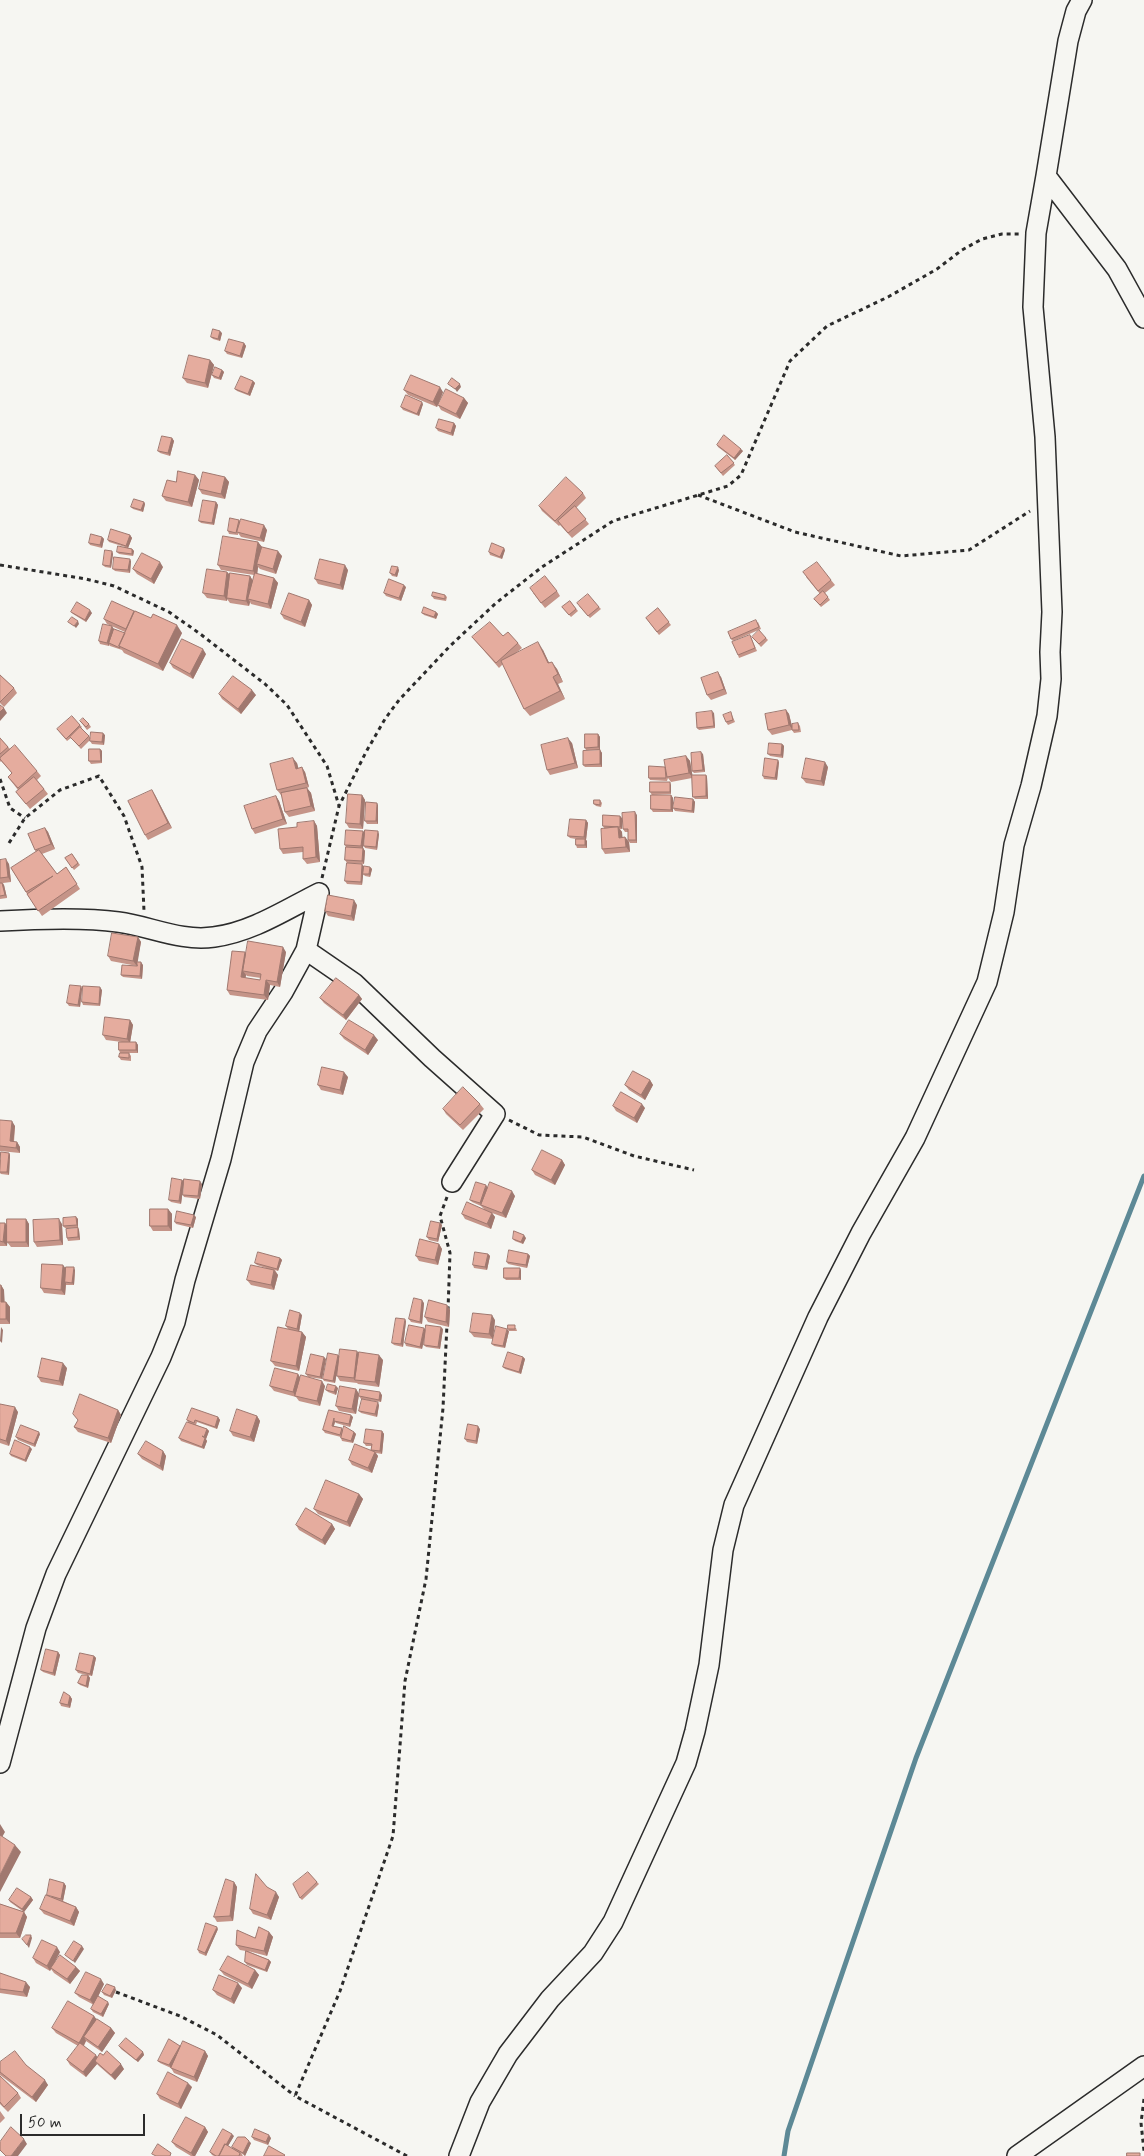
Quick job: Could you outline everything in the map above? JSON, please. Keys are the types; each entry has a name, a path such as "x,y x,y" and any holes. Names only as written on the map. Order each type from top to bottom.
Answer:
{"street":[{"path":"459,2156 480,2102 508,2054 550,1999 592,1952 612,1922 686,1763 709,1665 724,1550 734,1505 818,1317 861,1233 915,1138 987,982 1004,912 1014,845 1031,786 1047,716 1051,679 1052,612 1045,437 1033,307 1036,233 1068,41 1076,10 1082,0"},
{"path":"1046,176 1117,268 1144,318"},
{"path":"0,921 99,920 144,927 184,937 215,937 236,933 261,923 319,893"},
{"path":"0,1763 36,1628 56,1574 162,1357 175,1322 185,1280 226,1142 244,1062 257,1031 283,992 306,950 319,893"},
{"path":"306,950 354,983 432,1058 495,1114 452,1182"},
{"path":"1017,2156 1144,2066"}],"path":[{"path":"319,893 339,806 385,718 399,700 450,646 496,603 542,567 613,521 728,486 741,474 790,361 827,326 888,297 937,269 962,250 982,239 1002,234 1036,233"},
{"path":"698,495 795,532 901,556 969,550 1048,500"},
{"path":"0,565 86,579 114,586 169,612 192,628 265,684 287,705 327,766 339,806"},
{"path":"9,842 25,818 60,790 99,776 124,816 142,867 144,927"},
{"path":"0,779 10,808 25,818"},
{"path":"495,1114 539,1135 582,1137 634,1156 694,1170"},
{"path":"295,2096 340,1991 393,1836 405,1681 426,1579 443,1408 450,1253 440,1216 452,1182"},
{"path":"116,1992 180,2016 217,2035 295,2096 407,2156"},
{"path":"1144,2099 1141,2122 1144,2151"}],"building":[{"path":"213,329 220,331 218,339 211,337"},
{"path":"229,339 244,343 240,356 225,351"},
{"path":"189,355 210,360 205,383 183,378"},
{"path":"215,367 222,370 219,378 212,375"},
{"path":"411,375 440,387 433,402 404,390"},
{"path":"241,376 253,381 248,394 235,389"},
{"path":"452,378 460,384 455,389 448,384"},
{"path":"446,389 464,398 456,414 438,405"},
{"path":"406,395 422,402 417,414 401,407"},
{"path":"439,419 454,423 451,433 436,428"},
{"path":"724,435 741,449 734,458 717,445"},
{"path":"162,436 172,438 168,453 158,451"},
{"path":"727,455 734,463 721,473 715,466"},
{"path":"178,471 195,475 188,502 162,496 167,480 176,482"},
{"path":"203,472 225,477 221,494 199,489"},
{"path":"566,477 583,493 555,521 539,506"},
{"path":"134,499 144,502 141,510 131,507"},
{"path":"203,500 216,502 212,523 199,521"},
{"path":"575,506 586,519 568,533 558,521"},
{"path":"230,518 239,520 236,533 228,531"},
{"path":"241,519 264,525 260,538 237,532"},
{"path":"111,529 130,535 126,546 108,540"},
{"path":"91,534 102,537 100,545 89,543"},
{"path":"223,536 258,542 253,571 218,565"},
{"path":"492,543 504,548 500,557 489,552"},
{"path":"118,546 132,549 132,554 117,552"},
{"path":"262,547 278,551 273,569 257,564"},
{"path":"105,550 112,551 110,566 103,565"},
{"path":"142,553 160,562 151,579 133,569"},
{"path":"114,557 130,559 128,570 113,569"},
{"path":"320,559 345,565 340,585 315,579"},
{"path":"817,562 831,580 818,591 803,572"},
{"path":"392,566 398,567 395,575 390,573"},
{"path":"207,569 227,572 224,596 203,593"},
{"path":"230,573 250,576 246,601 227,598"},
{"path":"255,573 274,578 268,604 248,599"},
{"path":"545,576 557,591 541,603 530,588"},
{"path":"389,579 404,585 399,598 384,593"},
{"path":"823,591 828,597 820,605 814,599"},
{"path":"433,592 445,595 445,599 432,596"},
{"path":"289,593 309,600 301,622 281,614"},
{"path":"588,594 599,607 588,616 577,603"},
{"path":"112,601 134,611 126,629 104,619"},
{"path":"570,601 576,609 569,615 562,607"},
{"path":"77,602 90,610 85,620 71,612"},
{"path":"424,607 436,612 434,617 422,613"},
{"path":"658,608 669,622 657,632 646,618"},
{"path":"135,611 151,618 153,614 177,625 158,664 119,646"},
{"path":"72,617 78,621 74,626 68,622"},
{"path":"756,620 759,627 731,639 728,632"},
{"path":"490,622 503,636 508,632 518,643 496,663 472,637"},
{"path":"103,624 112,626 107,643 99,641"},
{"path":"114,629 125,633 119,646 120,648 109,643"},
{"path":"759,630 766,638 759,644 752,637"},
{"path":"750,635 755,648 738,655 732,642"},
{"path":"182,639 203,649 190,674 170,663"},
{"path":"538,642 548,663 552,662 558,674 553,677 560,691 524,709 501,661"},
{"path":"718,672 724,689 707,695 701,678"},
{"path":"0,675 14,688 0,702"},
{"path":"233,676 252,690 238,709 219,694"},
{"path":"786,710 789,725 768,730 765,714"},
{"path":"712,711 714,726 697,728 696,713"},
{"path":"731,712 733,720 726,722 723,715"},
{"path":"72,716 80,725 66,739 57,729"},
{"path":"83,718 89,724 86,727 80,721"},
{"path":"798,723 799,730 792,730 792,724"},
{"path":"80,727 89,736 79,746 70,737"},
{"path":"91,732 103,733 102,742 90,741"},
{"path":"585,734 598,734 598,747 585,748"},
{"path":"0,738 8,747 0,754"},
{"path":"568,738 575,763 547,770 541,745"},
{"path":"769,743 782,744 781,755 768,754"},
{"path":"15,745 37,771 18,788 8,777 12,773 0,759"},
{"path":"89,749 100,749 101,761 89,761"},
{"path":"600,750 600,764 583,765 583,751"},
{"path":"701,752 703,770 692,771 691,753"},
{"path":"686,756 689,773 667,777 664,760"},
{"path":"293,758 296,769 302,767 306,783 277,790 270,764"},
{"path":"765,758 778,760 775,778 763,776"},
{"path":"806,758 825,762 821,781 802,778"},
{"path":"649,766 665,767 666,778 649,778"},
{"path":"692,775 706,775 706,796 693,797"},
{"path":"34,777 44,789 26,804 16,792"},
{"path":"650,782 670,782 670,792 650,792"},
{"path":"307,788 311,806 285,812 281,793"},
{"path":"152,790 168,823 145,835 128,801"},
{"path":"348,794 362,795 360,824 346,823"},
{"path":"651,795 671,795 671,810 651,809"},
{"path":"276,796 283,819 252,829 244,806"},
{"path":"675,797 693,799 692,811 673,808"},
{"path":"594,800 600,800 600,805 594,804"},
{"path":"366,802 377,803 376,821 365,821"},
{"path":"635,812 636,840 628,840 628,829 623,829 622,813"},
{"path":"603,815 620,816 620,827 603,826"},
{"path":"570,819 586,820 584,837 568,836"},
{"path":"314,821 316,857 303,859 303,847 280,849 278,829 297,827 297,823"},
{"path":"618,827 619,838 625,837 626,847 602,849 601,829"},
{"path":"45,828 51,844 35,850 28,834"},
{"path":"346,830 363,831 361,846 345,845"},
{"path":"365,830 378,831 376,847 364,846"},
{"path":"576,839 585,839 585,845 576,845"},
{"path":"346,847 363,848 362,861 345,860"},
{"path":"39,850 57,874 66,867 77,884 38,911 27,894 53,876 26,892 11,868"},
{"path":"72,854 78,863 72,868 65,858"},
{"path":"6,859 8,877 0,878 0,860"},
{"path":"347,863 362,864 361,882 345,881"},
{"path":"364,866 370,867 369,874 363,874"},
{"path":"0,883 2,883 5,895 0,896"},
{"path":"328,895 354,900 351,916 325,911"},
{"path":"112,933 138,937 133,961 108,956"},
{"path":"248,941 283,947 277,982 266,980 264,995 227,990 232,951 245,952 241,977 260,980 261,974 243,971"},
{"path":"137,962 141,962 140,976 121,975 122,965 137,966"},
{"path":"336,978 359,995 343,1015 320,998"},
{"path":"70,985 81,986 78,1005 67,1003"},
{"path":"83,986 100,987 99,1004 82,1002"},
{"path":"105,1017 130,1020 127,1039 103,1035"},
{"path":"349,1020 374,1035 365,1050 340,1034"},
{"path":"119,1042 136,1042 136,1050 119,1050"},
{"path":"120,1053 129,1053 129,1058 119,1057"},
{"path":"322,1067 344,1072 340,1090 318,1085"},
{"path":"633,1071 650,1080 641,1095 625,1085"},
{"path":"463,1087 480,1104 460,1125 443,1109"},
{"path":"621,1092 642,1104 634,1118 613,1106"},
{"path":"0,1120 12,1121 10,1141 17,1142 16,1148 0,1146"},
{"path":"542,1150 562,1160 551,1180 532,1170"},
{"path":"1,1152 9,1153 7,1172 0,1172"},
{"path":"172,1178 182,1180 179,1201 169,1200"},
{"path":"184,1179 200,1181 198,1196 183,1195"},
{"path":"476,1182 486,1185 480,1203 470,1200"},
{"path":"490,1182 512,1191 502,1213 481,1205"},
{"path":"467,1202 492,1213 487,1224 462,1214"},
{"path":"150,1209 168,1209 168,1226 150,1226"},
{"path":"177,1211 194,1215 191,1225 175,1222"},
{"path":"76,1217 77,1225 63,1226 63,1218"},
{"path":"7,1219 26,1219 26,1242 7,1242"},
{"path":"59,1219 60,1240 34,1242 33,1220"},
{"path":"431,1221 440,1223 437,1239 427,1237"},
{"path":"0,1223 5,1223 3,1242 0,1241"},
{"path":"78,1228 78,1237 67,1238 66,1229"},
{"path":"514,1231 524,1235 521,1242 513,1239"},
{"path":"420,1239 439,1244 435,1260 416,1256"},
{"path":"509,1250 528,1254 526,1265 507,1262"},
{"path":"258,1252 280,1258 277,1269 255,1263"},
{"path":"475,1252 488,1254 485,1267 473,1265"},
{"path":"42,1264 63,1265 61,1290 41,1288"},
{"path":"251,1265 274,1270 271,1285 247,1280"},
{"path":"66,1267 74,1267 72,1283 65,1282"},
{"path":"504,1268 520,1268 519,1278 504,1278"},
{"path":"0,1285 1,1302 6,1302 6,1319 0,1319"},
{"path":"414,1298 422,1300 420,1322 409,1319"},
{"path":"429,1300 447,1305 446,1322 425,1317"},
{"path":"290,1310 300,1313 297,1329 286,1326"},
{"path":"473,1313 492,1315 489,1334 470,1332"},
{"path":"396,1318 405,1319 401,1344 392,1343"},
{"path":"409,1325 424,1328 420,1347 405,1343"},
{"path":"426,1325 441,1327 438,1347 424,1345"},
{"path":"508,1325 515,1325 515,1329 508,1329"},
{"path":"496,1326 507,1329 503,1346 492,1344"},
{"path":"278,1327 302,1332 296,1366 271,1361"},
{"path":"340,1349 357,1351 354,1378 337,1376"},
{"path":"359,1352 379,1355 375,1382 355,1380"},
{"path":"508,1352 523,1357 519,1372 503,1367"},
{"path":"328,1353 338,1355 333,1381 323,1379"},
{"path":"311,1354 324,1357 320,1377 306,1374"},
{"path":"42,1358 63,1363 59,1381 38,1377"},
{"path":"275,1368 298,1374 293,1392 270,1386"},
{"path":"301,1375 322,1381 317,1401 295,1396"},
{"path":"328,1384 336,1386 334,1392 326,1390"},
{"path":"340,1386 356,1389 352,1409 336,1406"},
{"path":"360,1389 380,1392 379,1400 359,1396"},
{"path":"80,1394 118,1410 108,1438 74,1427 78,1420 73,1414"},
{"path":"362,1399 378,1402 375,1414 359,1411"},
{"path":"0,1404 15,1407 6,1441 0,1439"},
{"path":"192,1408 218,1417 215,1427 195,1420 194,1423 187,1420"},
{"path":"237,1409 257,1416 250,1437 230,1431"},
{"path":"329,1410 351,1415 349,1424 334,1421 334,1418 332,1426 342,1428 340,1435 323,1430"},
{"path":"187,1422 207,1429 204,1437 202,1436 205,1438 202,1447 179,1438"},
{"path":"468,1424 478,1426 476,1441 465,1439"},
{"path":"21,1425 39,1432 34,1444 16,1437"},
{"path":"344,1426 354,1432 351,1441 341,1438"},
{"path":"366,1429 382,1431 380,1451 371,1450 372,1444 364,1443"},
{"path":"15,1440 30,1447 25,1460 10,1454"},
{"path":"146,1441 163,1451 160,1466 138,1454"},
{"path":"355,1444 375,1452 368,1468 349,1460"},
{"path":"326,1480 359,1494 347,1522 314,1509"},
{"path":"306,1508 332,1524 322,1540 296,1525"},
{"path":"46,1649 58,1652 53,1673 41,1670"},
{"path":"80,1653 94,1656 90,1674 76,1670"},
{"path":"82,1675 88,1675 86,1686 78,1683"},
{"path":"64,1692 70,1696 68,1705 60,1703"},
{"path":"0,1835 15,1845 0,1875"},
{"path":"308,1872 317,1882 300,1898 293,1884"},
{"path":"256,1874 267,1887 276,1892 267,1915 250,1909"},
{"path":"50,1879 64,1883 61,1899 47,1895"},
{"path":"226,1879 234,1882 230,1916 214,1917"},
{"path":"17,1888 31,1897 22,1909 9,1900"},
{"path":"46,1895 76,1907 70,1921 40,1909"},
{"path":"0,1904 24,1912 16,1933 0,1933"},
{"path":"206,1923 217,1927 205,1953 198,1950"},
{"path":"259,1927 269,1932 264,1951 236,1945 237,1930 255,1938"},
{"path":"26,1935 31,1935 27,1945 22,1939"},
{"path":"42,1940 57,1947 47,1966 33,1958"},
{"path":"74,1941 82,1946 73,1961 65,1955"},
{"path":"246,1951 269,1960 265,1970 245,1962"},
{"path":"60,1955 76,1967 67,1979 51,1968"},
{"path":"228,1956 255,1970 248,1984 220,1970"},
{"path":"86,1972 101,1979 90,2000 75,1993"},
{"path":"0,1973 26,1982 23,1992 0,1989"},
{"path":"219,1975 238,1983 231,1999 213,1990"},
{"path":"107,1984 115,1987 110,1996 102,1992"},
{"path":"98,1996 108,2002 101,2014 91,2009"},
{"path":"68,2001 94,2016 79,2043 52,2028"},
{"path":"97,2019 111,2028 98,2047 84,2037"},
{"path":"126,2038 143,2052 136,2060 119,2046"},
{"path":"169,2039 180,2046 169,2065 158,2061"},
{"path":"183,2041 205,2051 194,2077 171,2068"},
{"path":"80,2043 96,2055 83,2072 67,2060"},
{"path":"15,2051 26,2065 45,2080 32,2097 0,2072 0,2062"},
{"path":"107,2051 121,2064 111,2075 95,2061 100,2053 103,2055"},
{"path":"168,2072 188,2083 178,2104 157,2094"},
{"path":"0,2076 18,2093 4,2107 0,2102"},
{"path":"186,2117 205,2127 191,2153 172,2142"},
{"path":"11,2127 24,2139 11,2156 6,2156 0,2150 0,2142"},
{"path":"223,2129 232,2134 219,2156 216,2156 210,2152"},
{"path":"255,2129 269,2135 266,2142 252,2137"},
{"path":"238,2137 245,2137 249,2141 243,2153 232,2147"},
{"path":"158,2144 171,2153 170,2156 156,2156 152,2154"},
{"path":"225,2144 240,2153 239,2156 219,2156"},
{"path":"269,2146 285,2155 264,2156"},
{"path":"1127,2153 1140,2153 1140,2156 1127,2156"}],"waterway":[{"path":"784,2156 788,2131 916,1758 1144,1176"}]}
